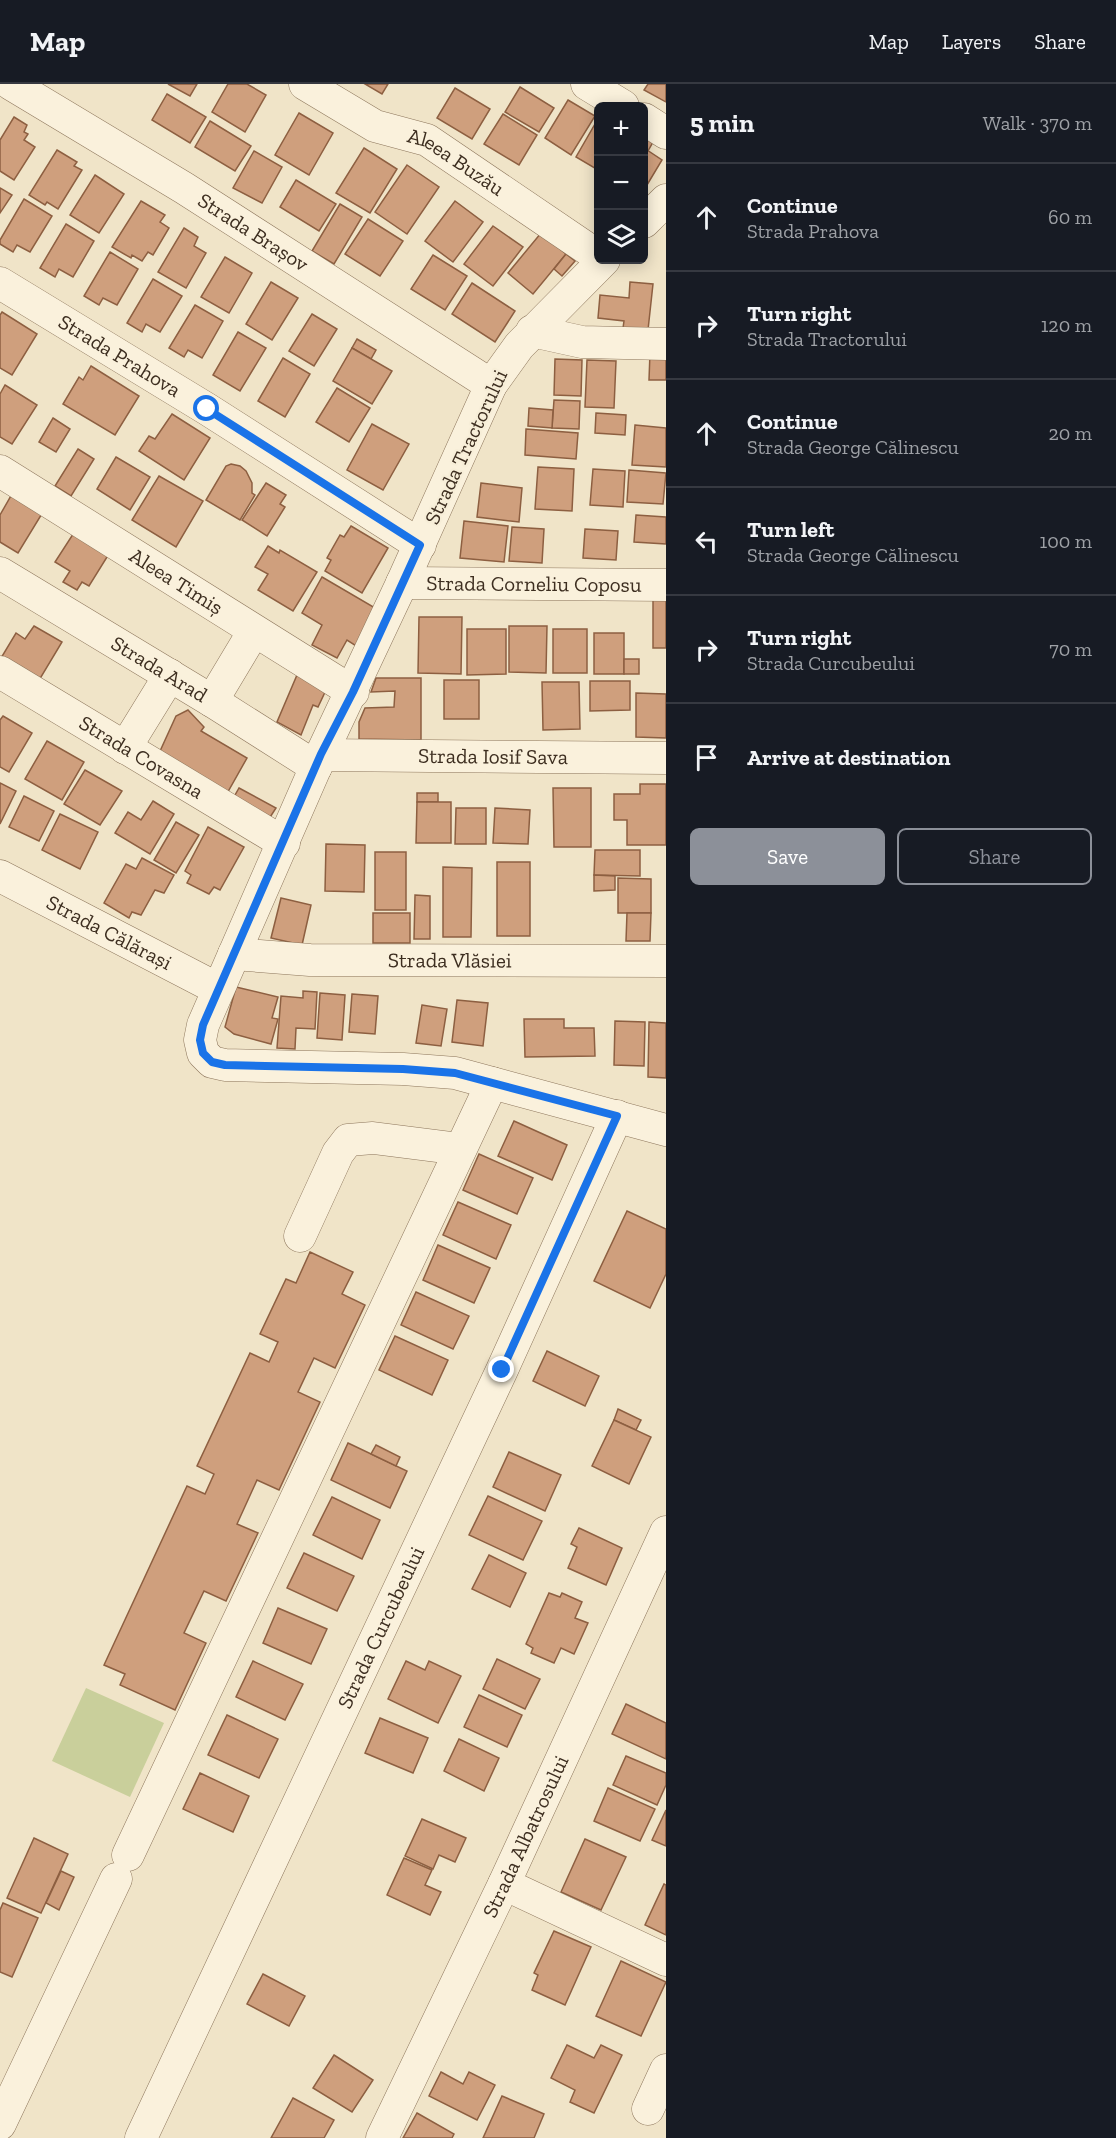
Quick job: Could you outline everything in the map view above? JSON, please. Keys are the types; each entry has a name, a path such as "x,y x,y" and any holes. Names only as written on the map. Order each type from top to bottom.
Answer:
{"street":[{"name":"Strada Brașov","path":"11,84 193,194 491,385"},
{"name":"Aleea Buzău","path":"305,84 375,126 427,140 594,253"},
{"path":"586,84 616,102"},
{"path":"648,122 666,133"},
{"path":"648,218 666,200"},
{"name":"Strada Tractorului","path":"492,1083 455,1073 433,1070 225,1065 212,1062 203,1053 200,1040 203,1025 218,989 319,761 353,692 491,385 532,331 600,264"},
{"name":"Strada Prahova","path":"0,283 207,409 420,545"},
{"path":"532,331 582,342 666,344"},
{"name":"Aleea Timiș","path":"0,471 353,692"},
{"name":"Strada Arad","path":"0,573 212,701 319,761"},
{"name":"Strada Corneliu Coposu","path":"402,584 666,585"},
{"path":"212,701 254,631"},
{"name":"Strada Covasna","path":"0,672 284,843"},
{"path":"125,748 170,675"},
{"name":"Strada Iosif Sava","path":"319,761 666,758"},
{"name":"Strada Călărași","path":"0,876 218,989"},
{"name":"Strada Vlăsiei","path":"234,954 310,960 666,961"},
{"path":"0,2124 492,1083 666,1130"},
{"name":"Strada Curcubeului","path":"141,2138 502,1370 617,1116"},
{"path":"300,1236 338,1153 348,1140 372,1138 460,1149"},
{"name":"Strada Albatrosului","path":"382,2138 504,1884 666,1532"},
{"path":"504,1884 666,1960"},
{"path":"648,2109 666,2070"}],"green space":[{"path":"86,1688 164,1723 130,1797 52,1761"}],"building":[{"path":"168,84 197,84 190,96"},
{"path":"228,84 247,84 266,95 245,132 212,112"},
{"path":"365,84 388,84 382,94"},
{"path":"648,84 666,84 666,102 644,90"},
{"path":"520,87 554,108 539,132 505,112"},
{"path":"455,88 490,109 472,139 437,118"},
{"path":"167,94 206,117 190,143 152,120"},
{"path":"568,100 594,115 571,155 545,138"},
{"path":"299,113 333,133 309,175 275,155"},
{"path":"503,114 537,135 519,165 484,144"},
{"path":"14,117 27,125 24,132 28,134 24,140 35,147 14,180 0,171 0,140"},
{"path":"210,121 251,146 235,171 195,147"},
{"path":"594,126 594,168 576,157"},
{"path":"648,139 653,142 648,151"},
{"path":"364,148 397,169 370,213 336,193"},
{"path":"57,150 77,162 74,166 82,170 58,209 47,202 45,205 29,195"},
{"path":"254,151 282,167 262,203 233,188"},
{"path":"648,151 662,160 648,183"},
{"path":"407,165 439,187 407,234 375,212"},
{"path":"95,175 124,194 99,233 70,215"},
{"path":"296,180 336,204 319,231 280,207"},
{"path":"0,188 12,195 0,213"},
{"path":"24,199 52,216 30,252 17,245 13,252 0,244 0,240"},
{"path":"141,201 165,215 160,222 169,228 153,255 148,252 142,261 132,255 131,258 112,247"},
{"path":"455,201 483,222 453,262 425,241"},
{"path":"340,204 362,217 334,264 312,251"},
{"path":"368,219 403,241 380,276 345,254"},
{"path":"66,224 94,241 73,277 59,269 55,277 40,268"},
{"path":"493,226 523,247 493,286 464,264"},
{"path":"184,228 198,237 194,246 206,253 186,288 158,272"},
{"path":"541,233 566,254 533,294 508,273"},
{"path":"110,252 138,269 117,305 103,298 99,305 84,296"},
{"path":"566,254 575,261 562,276 554,269"},
{"path":"433,255 467,276 445,310 411,289"},
{"path":"225,257 252,273 229,313 201,297"},
{"path":"153,279 182,296 160,332 146,324 142,332 127,323"},
{"path":"271,282 298,298 272,340 246,324"},
{"path":"630,282 653,284 648,330 623,328 624,321 598,318 600,295 629,298"},
{"path":"472,283 515,311 495,342 452,314"},
{"path":"195,305 223,321 202,358 188,350 184,357 169,348"},
{"path":"2,312 37,334 12,375 0,368 0,315"},
{"path":"312,314 337,329 314,366 289,351"},
{"path":"238,332 266,348 240,391 213,375"},
{"path":"357,339 376,350 371,359 352,348"},
{"path":"352,348 392,371 372,404 333,381"},
{"path":"650,353 666,354 666,380 649,380"},
{"path":"283,358 310,374 285,417 258,401"},
{"path":"555,359 582,360 581,396 554,395"},
{"path":"587,360 616,361 614,408 585,407"},
{"path":"91,366 139,396 115,435 63,404 79,377 83,380"},
{"path":"5,385 37,405 12,444 0,437 0,394"},
{"path":"337,388 370,408 349,442 316,422"},
{"path":"554,400 580,401 579,429 552,428"},
{"path":"529,408 553,410 552,428 528,426"},
{"path":"596,413 626,415 625,435 595,433"},
{"path":"172,414 210,438 184,480 139,451 149,436 155,439"},
{"path":"53,418 70,429 56,452 39,442"},
{"path":"372,424 409,444 383,490 347,470"},
{"path":"635,425 666,428 666,467 632,465"},
{"path":"526,429 578,433 576,459 525,455"},
{"path":"78,449 94,459 71,496 55,486"},
{"path":"116,457 150,477 130,510 97,489"},
{"path":"231,464 240,466 246,471 252,483 252,493 255,495 240,520 206,500 226,466"},
{"path":"538,467 574,469 572,511 535,509"},
{"path":"593,469 625,471 623,507 590,505"},
{"path":"629,470 666,473 663,504 627,502"},
{"path":"159,476 203,501 176,547 132,520"},
{"path":"266,483 286,495 280,504 285,507 267,536 242,520"},
{"path":"481,483 522,488 519,522 477,517"},
{"path":"12,494 43,512 18,553 0,542 0,515"},
{"path":"636,515 666,517 666,544 634,542"},
{"path":"464,521 508,526 504,562 460,558"},
{"path":"351,526 388,548 362,593 325,571 331,560 327,558 340,535 344,537"},
{"path":"512,527 544,529 542,563 509,561"},
{"path":"77,528 112,549 89,586 82,582 77,590 63,582 70,571 55,562"},
{"path":"585,529 618,531 616,560 583,558"},
{"path":"268,546 279,553 280,550 317,572 293,611 258,590 268,574 255,567"},
{"path":"322,577 382,612 364,651 347,640 337,658 312,645 322,625 302,613"},
{"path":"653,598 666,598 666,648 653,648"},
{"path":"419,617 462,617 461,674 418,673"},
{"path":"34,626 62,642 38,682 1,658 16,633 25,639"},
{"path":"509,626 547,626 546,673 509,672"},
{"path":"467,629 506,629 506,674 467,675"},
{"path":"553,629 587,629 587,673 553,673"},
{"path":"594,633 624,633 624,674 594,674"},
{"path":"624,659 639,659 639,674 624,674"},
{"path":"297,675 327,688 318,707 313,705 301,735 277,722"},
{"path":"376,678 421,678 421,740 359,739 359,722 365,708 394,707 395,691 371,692"},
{"path":"444,680 479,680 479,719 444,719"},
{"path":"590,681 630,681 630,710 590,711"},
{"path":"542,682 579,682 580,729 543,730"},
{"path":"636,693 666,694 666,738 636,737"},
{"path":"188,710 204,727 201,731 247,758 225,797 156,760 176,716"},
{"path":"3,716 32,733 9,772 0,767 0,720"},
{"path":"47,741 84,762 62,800 25,779"},
{"path":"85,770 122,791 100,825 64,804"},
{"path":"0,783 16,791 0,824"},
{"path":"640,784 666,784 666,845 627,845 627,820 614,820 614,794 640,794"},
{"path":"239,788 276,808 265,825 230,804"},
{"path":"553,788 591,788 591,847 554,847"},
{"path":"417,793 438,793 438,802 417,802"},
{"path":"24,796 54,811 39,841 9,827"},
{"path":"153,801 174,814 150,854 115,833 128,812 141,820"},
{"path":"417,802 451,802 451,843 416,843"},
{"path":"456,808 486,808 486,844 455,844"},
{"path":"495,808 530,810 528,844 493,843"},
{"path":"60,814 98,832 80,869 42,850"},
{"path":"176,822 199,835 176,873 154,860"},
{"path":"208,827 244,847 220,890 214,887 209,894 187,883 191,875 185,871"},
{"path":"326,844 365,845 364,892 325,891"},
{"path":"595,850 640,850 640,876 594,875"},
{"path":"375,852 406,852 406,910 375,910"},
{"path":"142,858 174,875 164,893 155,890 141,915 132,912 129,918 104,903 126,864 136,869"},
{"path":"497,862 530,862 530,936 497,936"},
{"path":"443,867 472,868 471,937 443,937"},
{"path":"594,875 615,876 615,890 594,891"},
{"path":"618,878 651,879 651,913 618,913"},
{"path":"415,895 430,896 430,939 414,939"},
{"path":"281,898 311,905 302,945 271,938"},
{"path":"373,913 410,913 410,943 373,943"},
{"path":"627,913 651,913 650,941 626,941"},
{"path":"236,987 278,997 272,1018 278,1019 271,1044 234,1034 225,1027"},
{"path":"303,991 317,992 315,1029 296,1028 295,1049 277,1048 281,996 303,998"},
{"path":"320,993 345,995 342,1040 317,1038"},
{"path":"352,994 378,996 375,1034 349,1032"},
{"path":"457,1000 488,1003 483,1046 452,1042"},
{"path":"422,1005 447,1009 441,1046 416,1043"},
{"path":"524,1019 564,1019 564,1028 594,1028 595,1056 525,1057"},
{"path":"615,1021 645,1022 644,1066 614,1065"},
{"path":"649,1022 666,1023 666,1078 648,1077"},
{"path":"514,1121 567,1145 552,1180 498,1156"},
{"path":"479,1154 533,1178 517,1214 463,1190"},
{"path":"458,1202 511,1225 496,1259 443,1235"},
{"path":"627,1211 666,1229 666,1274 650,1308 594,1281"},
{"path":"438,1245 490,1268 474,1303 423,1280"},
{"path":"310,1252 353,1272 342,1294 365,1305 335,1368 314,1358 298,1392 320,1402 279,1490 257,1480 237,1524 258,1533 226,1601 204,1591 184,1633 206,1643 175,1710 120,1685 125,1674 104,1665 187,1486 205,1494 214,1474 197,1466 250,1353 269,1362 278,1342 260,1334 286,1279 296,1283"},
{"path":"416,1292 469,1316 453,1349 401,1325"},
{"path":"395,1336 448,1360 432,1395 379,1370"},
{"path":"547,1351 599,1376 585,1406 533,1381"},
{"path":"618,1409 641,1420 636,1430 614,1420"},
{"path":"614,1420 651,1437 629,1484 592,1466"},
{"path":"348,1443 407,1471 390,1508 331,1480"},
{"path":"376,1445 400,1457 396,1466 371,1454"},
{"path":"509,1452 561,1475 545,1511 493,1487"},
{"path":"488,1496 542,1521 523,1560 469,1535"},
{"path":"332,1497 380,1520 362,1559 313,1535"},
{"path":"579,1528 622,1548 606,1585 568,1568 577,1547 571,1544"},
{"path":"304,1553 354,1576 337,1611 287,1588"},
{"path":"489,1555 526,1573 510,1607 472,1589"},
{"path":"549,1593 560,1597 562,1593 582,1602 575,1618 588,1623 574,1654 561,1648 554,1663 531,1653 533,1648 526,1644"},
{"path":"278,1608 327,1629 311,1664 263,1643"},
{"path":"497,1659 540,1679 525,1709 483,1689"},
{"path":"253,1661 303,1684 285,1720 236,1697"},
{"path":"406,1661 425,1670 429,1661 461,1676 438,1723 388,1699"},
{"path":"479,1695 522,1715 507,1747 464,1727"},
{"path":"626,1704 666,1723 666,1759 612,1734"},
{"path":"227,1715 278,1739 259,1778 208,1755"},
{"path":"380,1718 428,1738 413,1773 365,1753"},
{"path":"459,1739 499,1758 484,1791 444,1771"},
{"path":"626,1756 666,1773 666,1785 657,1805 613,1785"},
{"path":"200,1773 249,1796 233,1832 183,1809"},
{"path":"608,1788 655,1809 640,1841 594,1821"},
{"path":"666,1810 666,1846 652,1840"},
{"path":"422,1819 466,1838 455,1862 439,1855 433,1869 405,1856"},
{"path":"34,1838 68,1854 41,1913 7,1898"},
{"path":"585,1839 626,1857 601,1910 561,1892"},
{"path":"404,1858 432,1870 425,1885 441,1892 430,1915 387,1895"},
{"path":"61,1871 74,1877 59,1910 46,1903"},
{"path":"664,1884 666,1885 666,1935 645,1925"},
{"path":"3,1903 38,1918 12,1977 0,1972 0,1910"},
{"path":"554,1931 591,1947 565,2005 532,1990 538,1975 534,1973"},
{"path":"621,1961 666,1982 641,2036 596,2016"},
{"path":"263,1974 305,1996 289,2026 247,2004"},
{"path":"567,2045 594,2058 601,2045 622,2055 594,2113 570,2102 575,2090 551,2078"},
{"path":"334,2055 373,2080 352,2112 313,2088"},
{"path":"441,2072 463,2084 469,2072 495,2085 477,2120 429,2096"},
{"path":"502,2096 544,2114 534,2138 483,2138"},
{"path":"293,2098 334,2120 324,2138 271,2138"},
{"path":"417,2113 454,2134 452,2138 403,2138"}],"route":[{"path":"207,409 420,545 353,692 321,754 284,843 218,989 203,1025 200,1040 203,1053 212,1062 248,1067 403,1069 455,1073 617,1116 502,1370"}]}
